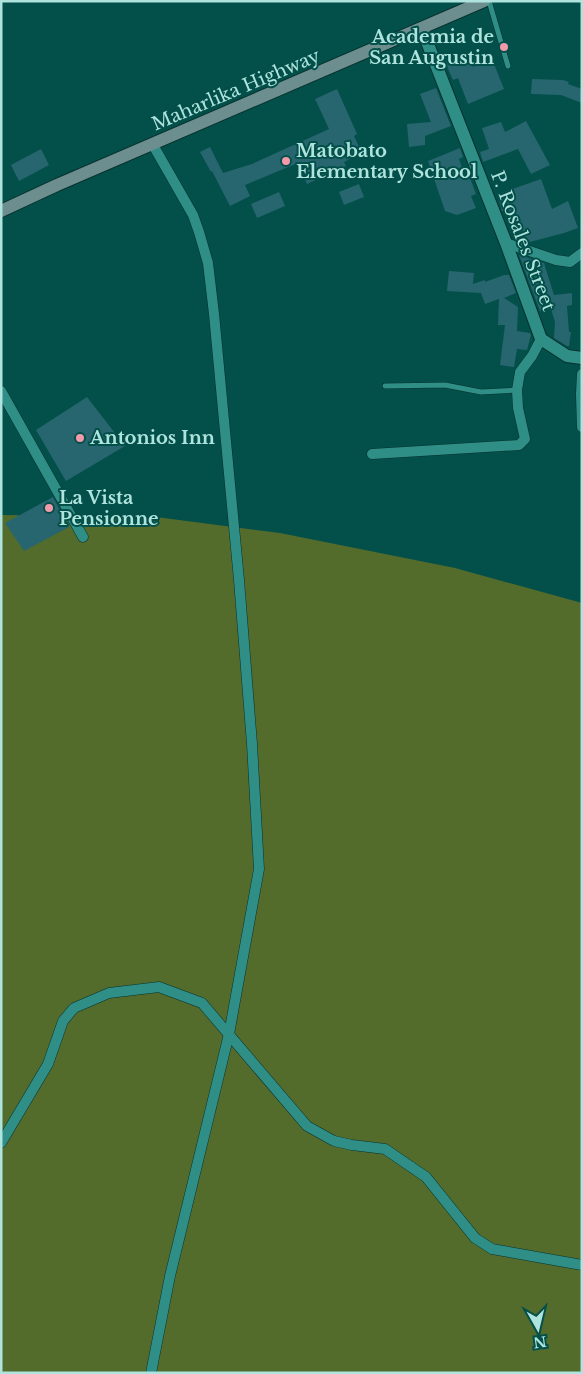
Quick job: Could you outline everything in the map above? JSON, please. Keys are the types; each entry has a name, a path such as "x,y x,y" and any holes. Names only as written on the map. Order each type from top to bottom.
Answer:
{"main road":[{"name":"Maharlika Highway","path":"1,211 66,181 484,1"}],"street":[{"name":"P. Rosales Street","path":"422,29 506,243 541,339 567,356 582,358"},
{"path":"151,1373 170,1276 229,1034 259,869 252,744 239,580 208,263 193,215 152,145"},
{"path":"506,243 556,260 570,262 582,253"},
{"path":"372,454 519,445 525,439 518,408 517,390 520,372 532,356 541,339"},
{"path":"582,374 582,427"},
{"path":"1,391 83,537"},
{"path":"1,1143 48,1064 63,1021 74,1008 109,994 159,987 202,1003 308,1126 334,1141 385,1149 426,1177 475,1238 492,1249 582,1265"}],"lane":[{"path":"489,1 508,66"},
{"path":"385,386 444,385 481,392 517,390"}],"green space":[{"path":"1,515 156,517 280,533 455,568 582,603 582,1373 1,1373"}],"building":[{"path":"467,53 473,67 492,59 504,89 468,104 458,78 453,80 445,62"},
{"path":"532,79 563,80 569,82 568,84 582,89 582,103 561,95 531,94"},
{"path":"436,88 451,126 425,136 425,145 409,147 407,124 431,122 420,94"},
{"path":"337,89 357,134 354,136 362,153 344,162 346,166 307,184 298,163 245,185 250,196 230,206 200,152 210,147 223,173 252,164 329,129 315,99"},
{"path":"526,121 550,165 531,174 518,149 483,162 480,152 489,149 482,128 501,122 505,132"},
{"path":"460,148 463,157 459,159 466,179 470,178 476,194 471,196 476,208 457,215 445,211 428,161"},
{"path":"41,149 49,165 19,181 11,165"},
{"path":"541,179 552,209 568,201 578,228 526,243 521,241 508,209 502,211 498,198 502,197 501,193"},
{"path":"359,184 364,197 344,205 339,192"},
{"path":"279,192 285,206 257,218 251,204"},
{"path":"519,255 544,263 554,295 572,293 572,305 567,306 569,332 571,332 569,346 554,338 555,322 551,309 540,311"},
{"path":"449,271 474,273 473,284 509,275 516,293 504,298 518,307 517,331 530,333 531,335 527,350 517,349 514,367 500,365 505,325 498,325 499,299 485,304 481,293 447,291"},
{"name":"Antonios Inn","path":"87,397 125,446 66,481 36,430"},
{"name":"La Vista Pensionne","path":"53,497 69,527 24,551 5,523"}],"place":[{"name":"Academia de San Augustin","path":"504,47"},
{"name":"Matobato Elementary School","path":"286,161"},
{"name":"Antonios Inn","path":"80,438"},
{"name":"La Vista Pensionne","path":"49,508"}]}
